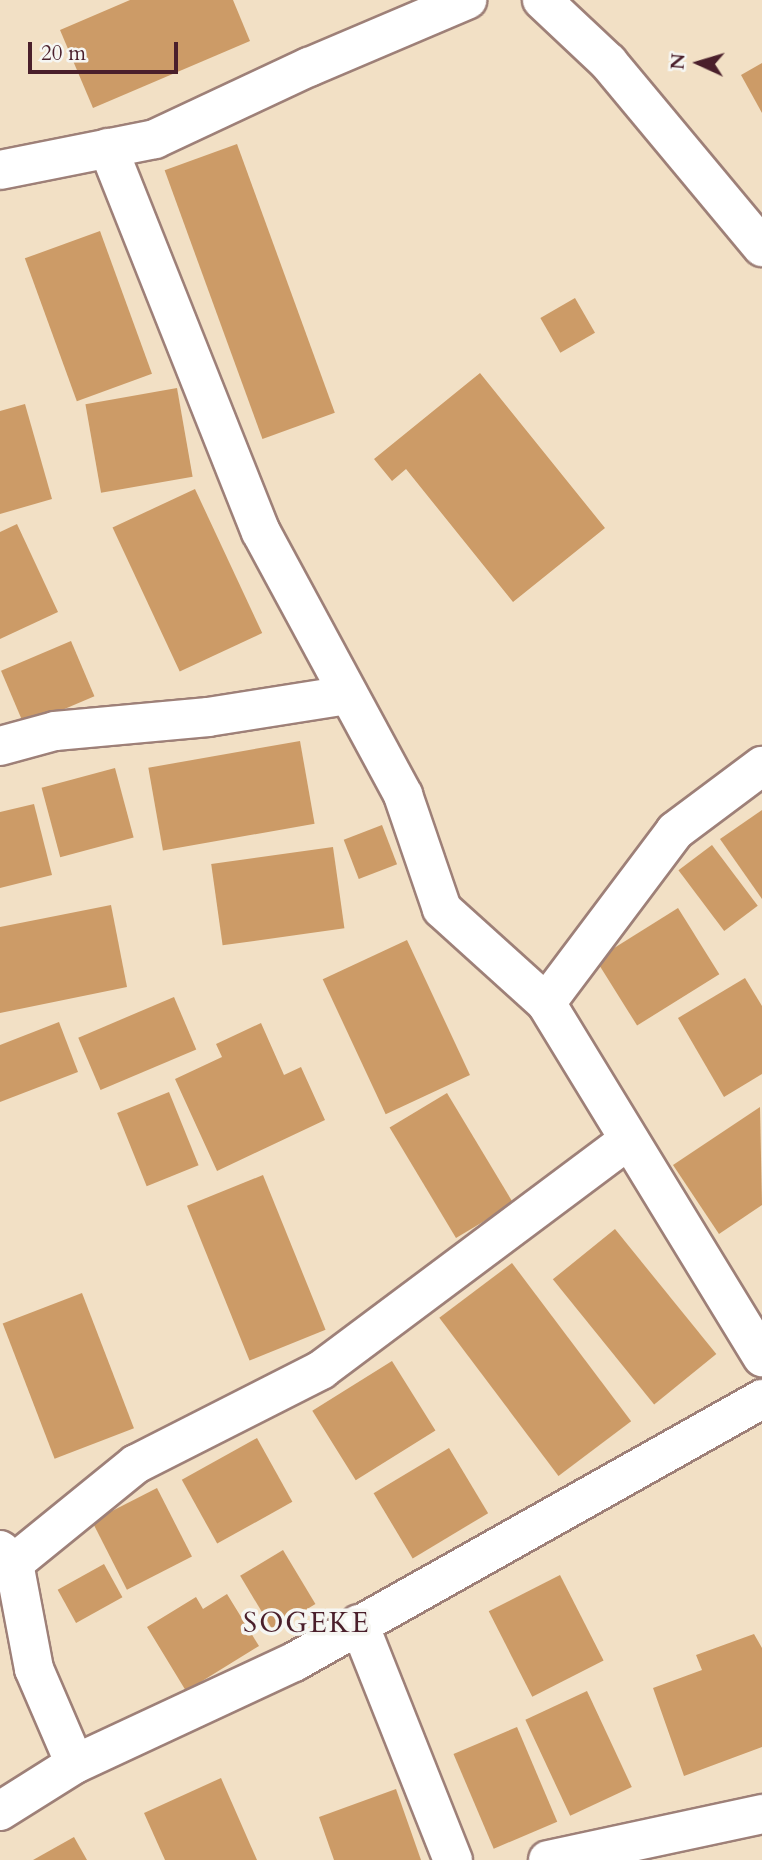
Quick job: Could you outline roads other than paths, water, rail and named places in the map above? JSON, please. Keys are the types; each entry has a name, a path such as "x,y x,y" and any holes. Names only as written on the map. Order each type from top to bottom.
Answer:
{"street":[{"path":"0,170 155,139 309,67 467,0"},
{"path":"542,0 608,62 762,247"},
{"path":"107,148 261,532 402,795 442,909 546,1003 762,1357"},
{"path":"0,746 55,731 208,717 347,695"},
{"path":"546,1003 675,831 762,766"},
{"path":"75,1764 34,1670 7,1556 136,1464 321,1370 629,1140"},
{"path":"0,1811 75,1764 294,1662 762,1399"},
{"path":"359,1624 453,1860"},
{"path":"548,1860 762,1814"}],"district":[{"name":"SOGEKE","path":"307,1623"}]}
